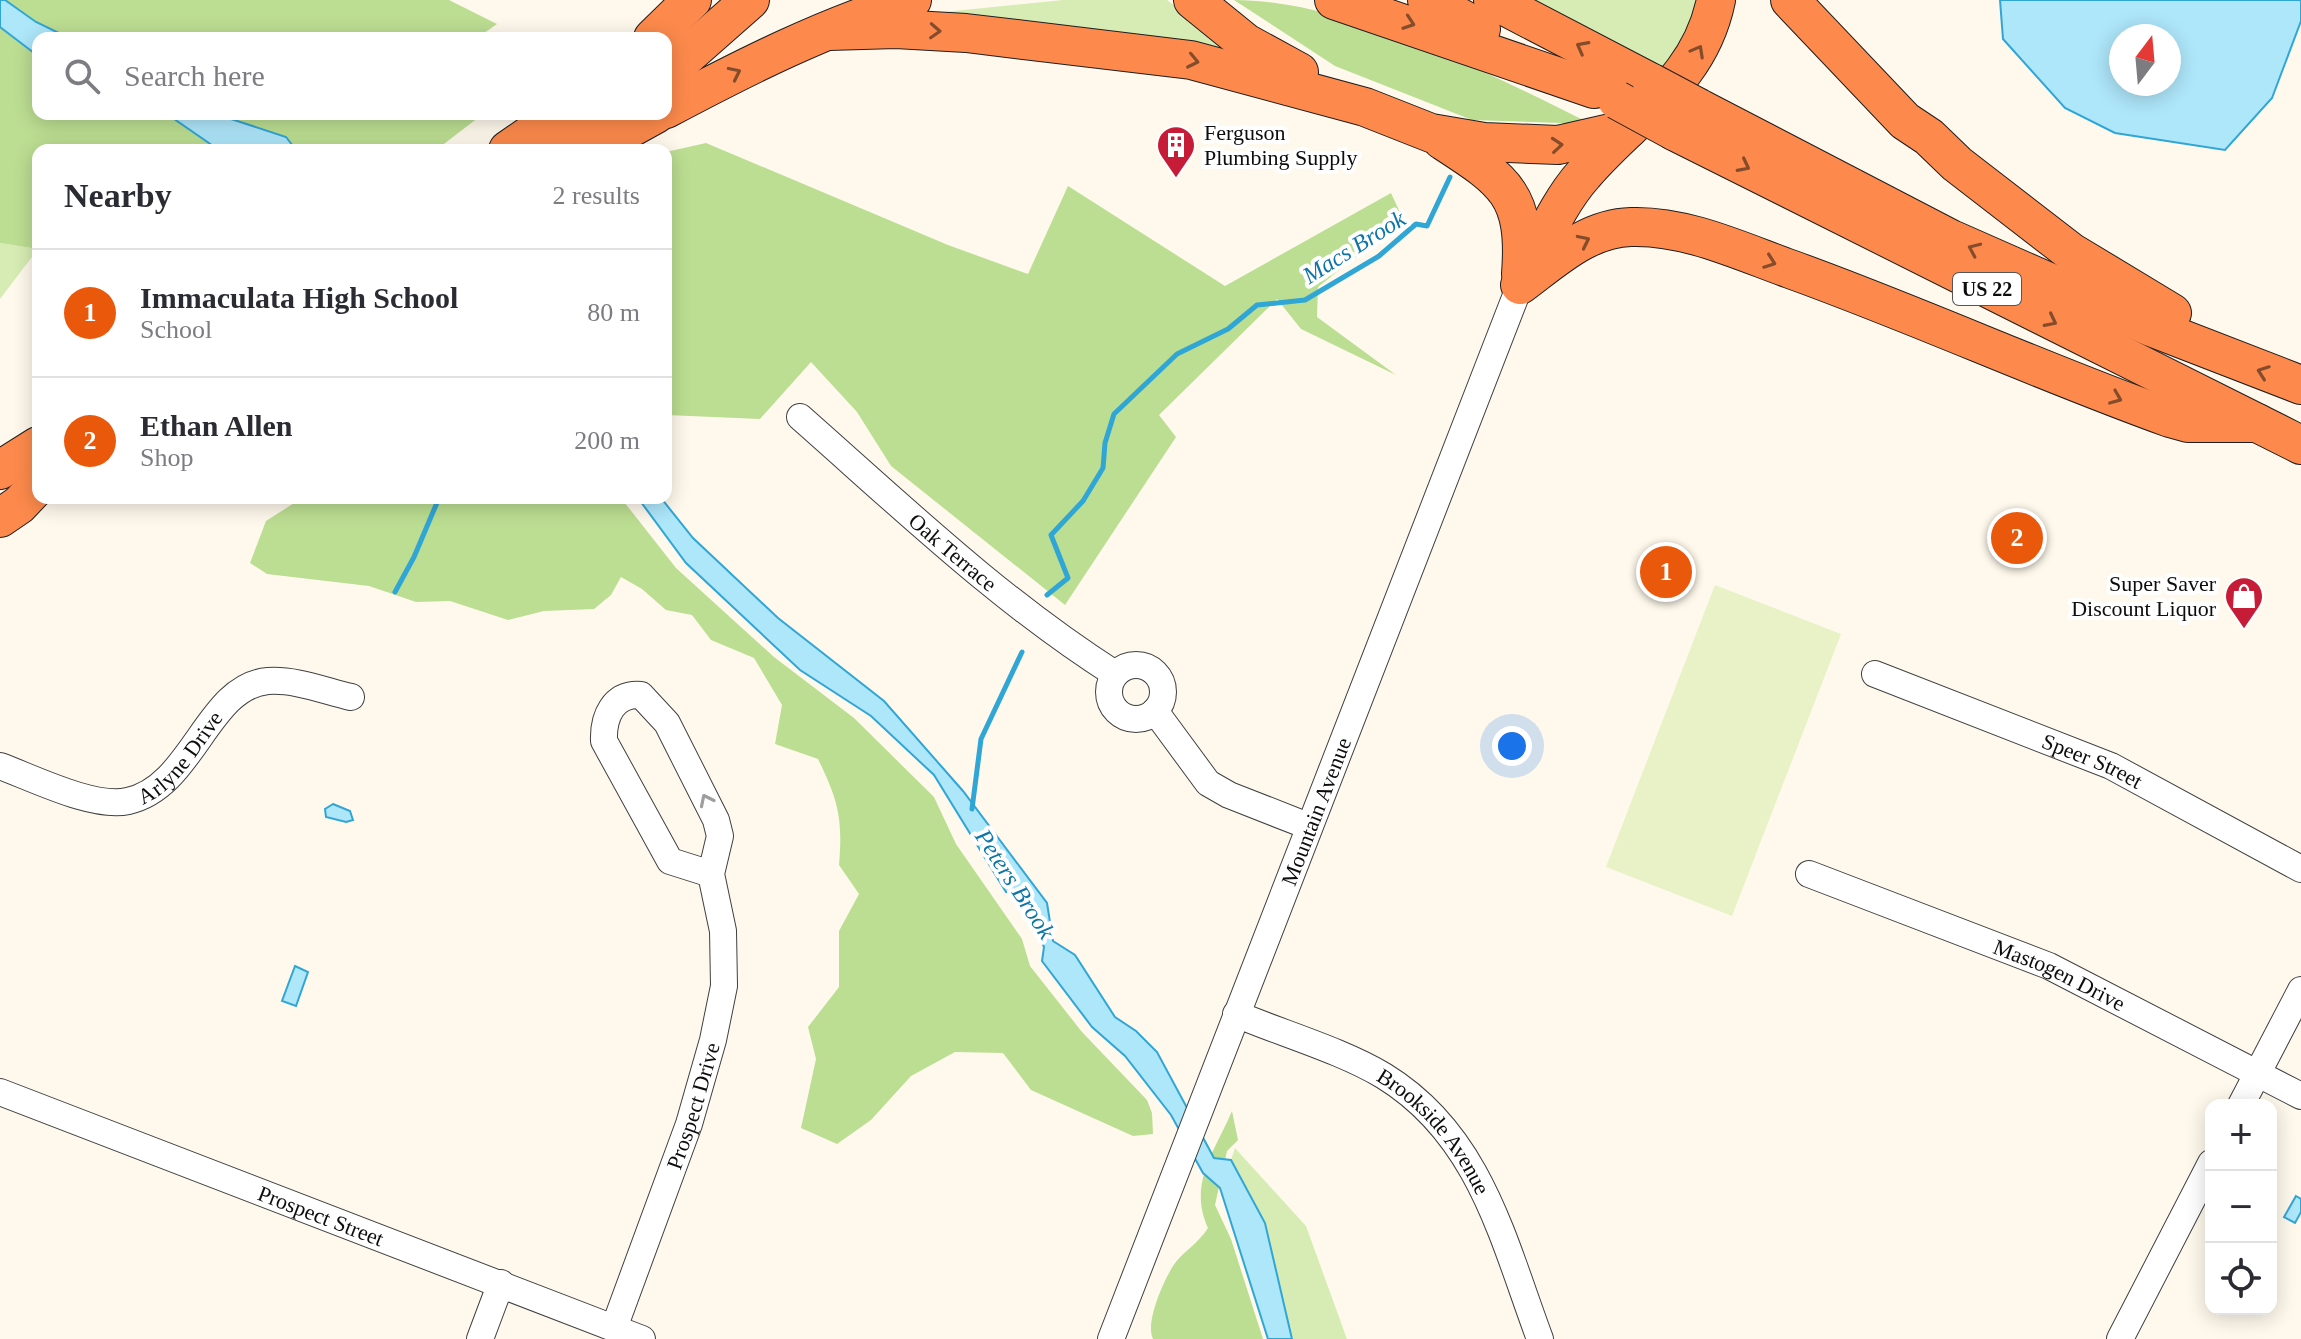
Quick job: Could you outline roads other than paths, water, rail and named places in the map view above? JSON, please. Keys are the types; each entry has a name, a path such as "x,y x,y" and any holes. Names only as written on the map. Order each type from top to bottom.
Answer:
{"highway":[{"path":"659,32 692,0"},
{"path":"672,69 750,0"},
{"path":"672,106 770,56 870,13 912,0"},
{"path":"1193,0 1246,43 1365,107 1431,133 1478,164 1508,192 1522,224 1520,285"},
{"path":"1334,0 1613,106"},
{"name":"US 22","path":"1427,0 1613,106 1687,120 2226,358 2301,385"},
{"name":"US 22","path":"1493,0 1652,83 1687,120 2301,445"},
{"path":"1431,133 1530,146 1583,142 1613,106 1683,76 1706,35 1716,0"},
{"path":"1790,0 1905,121 2071,252 2136,293 2194,323 2226,358"},
{"path":"1822,0 1929,137"},
{"path":"829,31 885,29 966,33 1166,56 1365,107"},
{"path":"1520,285 1564,199 1585,172 1613,106"},
{"path":"517,144 551,120"},
{"path":"566,144 603,120"},
{"path":"602,144 645,120"},
{"path":"1520,285 1575,244 1599,234 1632,226 1677,232 1821,280 2170,418 2188,423 2257,423"},
{"path":"0,470 32,450"},
{"path":"0,502 32,481"},
{"path":"0,518 32,491"}],"street":[{"name":"Mountain Avenue","path":"1111,1339 1520,285"},
{"name":"Oak Terrace","path":"800,417 991,586 1042,627 1115,674"},
{"path":"1135,665 1153,672 1162,690 1155,711 1136,719 1116,712 1109,697 1115,674 1135,665"},
{"name":"Speer Street","path":"1875,674 2111,766 2301,869"},
{"name":"Arlyne Drive","path":"0,766 91,799 127,802 150,792 175,772 241,689 271,681 351,697"},
{"name":"Prospect Drive","path":"614,1328 689,1124 713,1040 724,986 723,931 711,874 720,836 716,820 667,723 641,695 622,697 612,706 603,728 604,741 670,861 711,874"},
{"path":"1155,711 1208,783 1229,795 1308,826"},
{"name":"Mastogen Drive","path":"1809,874 2049,966 2301,1096"},
{"path":"2244,1099 2301,990"},
{"name":"Brookside Avenue","path":"1236,1014 1381,1074 1436,1117 1467,1157 1482,1187 1540,1339"},
{"name":"Prospect Street","path":"0,1092 642,1339"},
{"path":"2120,1339 2207,1171"},
{"path":"480,1339 501,1283"}],"water":[{"path":"0,0 5,0 57,32 32,32 32,51 0,27"},
{"path":"2000,0 2301,0 2301,21 2272,98 2225,150 2115,133 2065,108 2003,39"},
{"path":"176,120 234,120 286,137 291,144 210,144"},
{"name":"Peters Brook","path":"642,504 666,504 693,538 778,618 884,701 963,791 1047,903 1053,941 1075,955 1115,1017 1136,1031 1157,1052 1214,1158 1231,1160 1265,1223 1292,1339 1268,1339 1220,1188 1203,1173 1171,1115 1125,1056 1092,1027 1042,961 1044,947 1017,892 1006,892 934,775 871,716 800,670 686,563"},
{"path":"333,804 350,811 353,820 346,822 326,817 325,809"},
{"path":"295,966 308,972 296,1006 282,1001"},
{"path":"2296,1196 2301,1199 2301,1212 2295,1223 2284,1217"}],"waterway":[{"name":"Macs Brook","path":"1047,595 1068,578 1051,535 1083,501 1103,468 1105,443 1114,414 1177,354 1228,329 1257,305 1305,300 1379,256 1416,224 1427,226 1450,177"},
{"path":"395,592 436,504"},
{"name":"Macs Brook","path":"972,809 981,739 1022,652"}],"place":[{"name":"Ferguson Plumbing Supply","path":"1176,179"},
{"name":"Ethan Allen","path":"2017,538"},
{"name":"Immaculata High School","path":"1666,572"},
{"name":"Super Saver Discount Liquor","path":"2244,630"}]}
